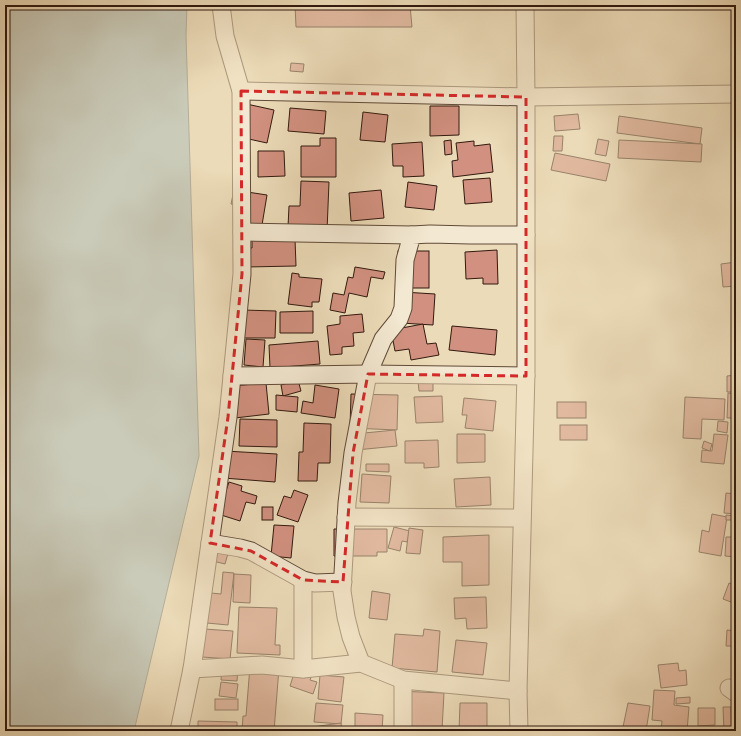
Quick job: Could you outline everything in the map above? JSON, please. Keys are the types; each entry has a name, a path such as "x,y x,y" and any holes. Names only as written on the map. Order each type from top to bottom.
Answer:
{"street":[{"path":"179,731 192,669 228,417 242,274 241,91 225,36 221,5"},
{"path":"519,731 518,691 526,376 525,5"},
{"path":"241,91 526,97 736,94"},
{"path":"242,232 412,235 526,235"},
{"path":"361,663 351,637 342,591 346,517 353,453 368,374 383,339 399,319 403,308 405,260 412,235"},
{"path":"232,376 368,374 526,376"},
{"path":"346,517 522,518"},
{"path":"210,544 251,551 303,580 315,583 343,582"},
{"path":"303,580 303,669"},
{"path":"192,669 262,665 303,669 361,663 403,680 518,691"},
{"path":"403,680 403,731"}],"highlighted area":[{"path":"241,91 526,97 526,376 368,374 353,453 343,582 303,580 251,551 210,543 228,417 242,274"}],"water":[{"path":"5,5 187,5 186,35 199,456 134,731 5,731"}],"building":[{"path":"295,5 410,5 412,27 296,27"},
{"path":"291,63 304,64 303,72 290,71"},
{"path":"242,103 274,110 267,143 235,136"},
{"path":"430,106 459,106 459,135 430,136"},
{"path":"290,108 326,111 324,134 288,131"},
{"path":"363,112 388,115 385,142 360,140"},
{"path":"578,114 580,129 555,131 554,116"},
{"path":"619,116 702,128 700,144 617,133"},
{"path":"554,136 563,136 562,151 553,151"},
{"path":"320,138 336,138 336,177 301,177 301,146 320,146"},
{"path":"598,139 609,141 606,156 595,154"},
{"path":"451,140 452,154 445,155 444,141"},
{"path":"619,140 702,144 701,162 618,158"},
{"path":"474,141 474,146 490,144 493,172 453,177 452,161 458,160 456,143"},
{"path":"422,142 424,176 403,177 403,166 393,166 392,144"},
{"path":"258,151 284,151 285,176 258,177"},
{"path":"555,153 610,164 606,181 551,170"},
{"path":"490,178 492,202 465,204 463,180"},
{"path":"301,181 329,182 327,231 288,227 289,206 300,206"},
{"path":"408,182 437,186 434,210 405,207"},
{"path":"234,190 267,195 261,231 242,228 246,207 231,204"},
{"path":"381,190 384,218 351,221 349,193"},
{"path":"295,239 296,266 246,267 245,248 252,248 252,240"},
{"path":"497,250 498,284 483,284 483,278 466,279 465,252"},
{"path":"398,251 429,251 429,288 398,288"},
{"path":"736,262 736,286 723,287 721,264"},
{"path":"355,267 385,272 383,279 371,277 367,297 349,293 345,313 330,310 333,293 344,295 348,277 353,278"},
{"path":"292,273 299,274 299,277 322,279 319,302 312,302 312,307 288,304"},
{"path":"403,292 435,294 433,325 401,323"},
{"path":"243,310 276,311 275,338 242,338"},
{"path":"313,311 313,333 280,333 280,312"},
{"path":"362,314 364,332 353,333 354,346 342,347 342,354 330,355 327,326 340,324 340,316"},
{"path":"423,324 427,344 436,343 439,355 411,360 409,349 395,351 391,330"},
{"path":"452,326 497,330 495,355 449,350"},
{"path":"246,339 265,340 263,367 244,365"},
{"path":"318,341 320,364 270,368 269,345"},
{"path":"736,375 736,392 727,392 727,376"},
{"path":"298,380 301,391 283,396 281,385"},
{"path":"433,380 433,391 419,391 418,381"},
{"path":"266,383 269,414 235,418 232,386"},
{"path":"315,385 339,389 335,418 301,413 303,401 313,403"},
{"path":"728,393 736,394 736,418 727,418"},
{"path":"351,394 398,395 397,430 350,428"},
{"path":"276,395 298,397 297,412 276,410"},
{"path":"442,396 443,422 416,423 414,397"},
{"path":"685,397 725,399 724,420 702,419 701,439 683,438"},
{"path":"464,398 496,401 493,431 465,428 467,415 462,415"},
{"path":"557,402 586,402 586,418 557,418"},
{"path":"240,419 277,420 277,447 239,446"},
{"path":"718,421 728,422 727,433 717,431"},
{"path":"304,423 331,424 330,463 318,463 317,481 298,481 299,452 303,452"},
{"path":"560,425 587,425 587,440 560,440"},
{"path":"395,430 397,446 356,450 354,434"},
{"path":"733,430 736,430 736,445 733,445"},
{"path":"457,434 485,434 485,462 457,463"},
{"path":"714,434 728,435 724,464 701,462 702,450 712,451"},
{"path":"438,440 439,467 424,468 424,463 405,463 405,441"},
{"path":"704,441 712,444 710,451 702,448"},
{"path":"225,451 277,454 275,482 223,478"},
{"path":"366,464 389,464 389,472 366,471"},
{"path":"362,474 391,476 389,503 360,502"},
{"path":"490,477 491,505 456,507 454,479"},
{"path":"229,482 242,486 241,491 257,496 255,504 246,502 240,521 218,514"},
{"path":"294,490 308,495 298,522 277,515 284,496 291,498"},
{"path":"726,493 736,494 736,514 724,513"},
{"path":"262,507 273,507 273,520 262,520"},
{"path":"712,514 727,517 721,556 699,552 702,530 709,532"},
{"path":"726,515 736,516 736,520 726,520"},
{"path":"274,525 294,526 291,558 271,556"},
{"path":"394,527 410,531 407,542 402,541 400,551 388,548"},
{"path":"409,528 423,530 420,554 406,553"},
{"path":"334,529 387,529 387,552 377,552 377,556 334,556"},
{"path":"489,535 489,585 462,586 462,562 443,562 443,537"},
{"path":"726,537 736,537 736,557 725,556"},
{"path":"216,547 229,550 225,564 213,561"},
{"path":"223,572 234,573 228,625 207,623 211,593 221,594"},
{"path":"234,574 251,575 250,603 233,602"},
{"path":"729,583 736,585 736,604 723,599"},
{"path":"372,591 390,594 387,620 369,618"},
{"path":"486,597 487,628 467,629 466,618 455,619 454,598"},
{"path":"239,607 277,608 275,645 280,645 280,655 237,653"},
{"path":"204,629 233,631 230,659 202,657"},
{"path":"424,629 440,631 437,672 392,668 395,634 423,636"},
{"path":"727,630 736,631 736,646 726,646"},
{"path":"456,640 487,643 483,675 452,672"},
{"path":"678,663 679,671 686,670 687,685 661,688 658,665"},
{"path":"222,666 238,667 237,681 221,680"},
{"path":"250,666 279,668 274,731 242,731 243,716 246,716"},
{"path":"296,667 313,672 310,680 317,682 313,694 290,686"},
{"path":"320,675 344,677 341,702 318,699"},
{"path":"221,682 238,684 236,698 219,696"},
{"path":"654,690 675,691 674,705 689,707 687,731 661,731 662,721 652,720"},
{"path":"397,691 444,693 442,730 396,729"},
{"path":"690,697 690,703 676,704 676,698"},
{"path":"215,699 238,699 238,710 215,710"},
{"path":"316,703 343,705 341,724 314,722"},
{"path":"460,703 487,703 487,731 459,731"},
{"path":"628,703 650,706 646,731 623,727"},
{"path":"723,707 731,707 732,731 724,731"},
{"path":"698,708 715,708 715,725 698,726"},
{"path":"355,713 383,715 382,731 355,731"},
{"path":"198,721 237,722 237,731 198,731"},
{"path":"341,723 342,731 313,731 312,727"}]}
